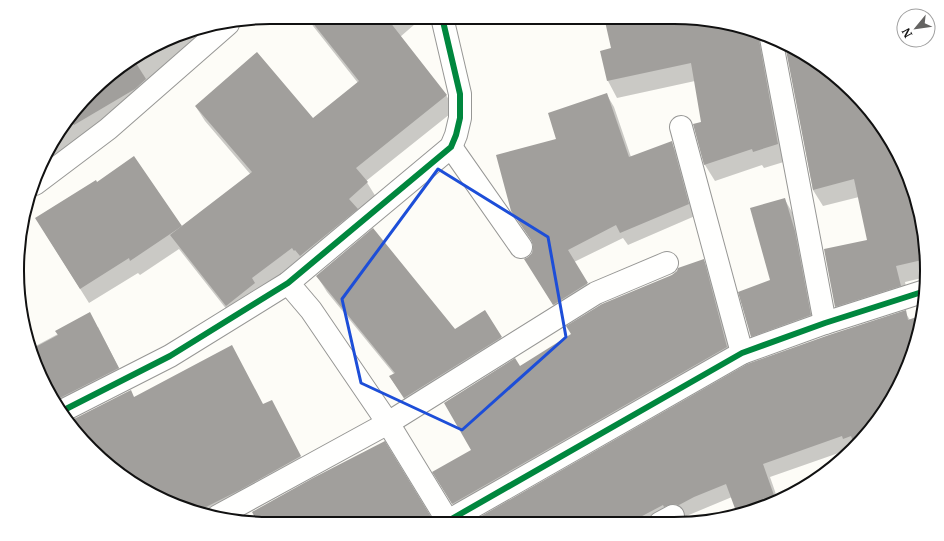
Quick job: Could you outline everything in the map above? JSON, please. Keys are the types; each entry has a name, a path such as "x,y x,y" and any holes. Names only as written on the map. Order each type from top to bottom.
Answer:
{"street":[{"path":"67,408 170,356 288,283 451,147 456,135 460,118 460,94 444,24"},
{"path":"42,179 108,129 222,29"},
{"path":"772,45 825,322"},
{"path":"681,126 742,353"},
{"path":"451,147 521,247"},
{"path":"224,512 388,423 596,293 667,263"},
{"path":"288,283 310,310 388,423 445,517"},
{"path":"457,517 742,353 825,322 919,293"}],"highlighted area":[{"path":"438,169 548,237 566,337 462,430 361,383 342,299"}],"building":[{"path":"314,24 391,24 447,95 356,168 368,182 349,199 358,209 300,256 292,248 252,278 255,283 226,306 170,235 252,172 195,106 257,52 313,118 359,81"},
{"path":"606,24 674,24 706,26 737,32 759,39 778,144 753,152 752,149 704,165 693,124 701,122 691,63 607,81 600,51 611,48"},
{"path":"786,51 824,75 848,96 869,120 895,161 912,207 918,238 919,261 896,266 901,286 835,307 824,249 867,240 854,179 813,190"},
{"path":"137,64 146,79 135,89 74,125 73,124 75,120 96,96 120,75"},
{"path":"607,93 629,157 672,141 689,204 620,233 616,225 568,250 588,283 553,305 524,259 532,253 533,246 531,240 511,211 496,155 556,139 548,113"},
{"path":"134,156 182,226 130,261 129,258 80,289 35,218 96,180 97,182"},
{"path":"785,198 795,231 811,315 751,337 738,292 770,280 750,208"},
{"path":"373,228 455,329 485,310 502,337 404,398 389,376 395,373 316,276"},
{"path":"704,259 727,347 452,504 432,472 471,450 444,403 515,358 520,366 571,334 566,326 602,304 672,275 678,268"},
{"path":"906,310 908,320 915,317 907,350 895,380 869,421 852,440 851,436 843,439 842,436 763,464 774,496 735,509 726,484 679,505 673,504 664,507 663,505 640,517 479,517 747,364"},
{"path":"90,312 119,368 60,398 49,380 36,347 58,335 55,331"},
{"path":"232,345 263,404 272,400 301,456 204,508 191,504 161,492 120,466 96,445 74,419 131,390 134,397"},
{"path":"385,441 431,517 254,516 252,512 313,478"}],"cycle path":[{"path":"67,408 170,356 288,283 451,147 456,135 460,118 460,94 444,24"},
{"path":"455,517 742,353 825,323 919,293"}]}
